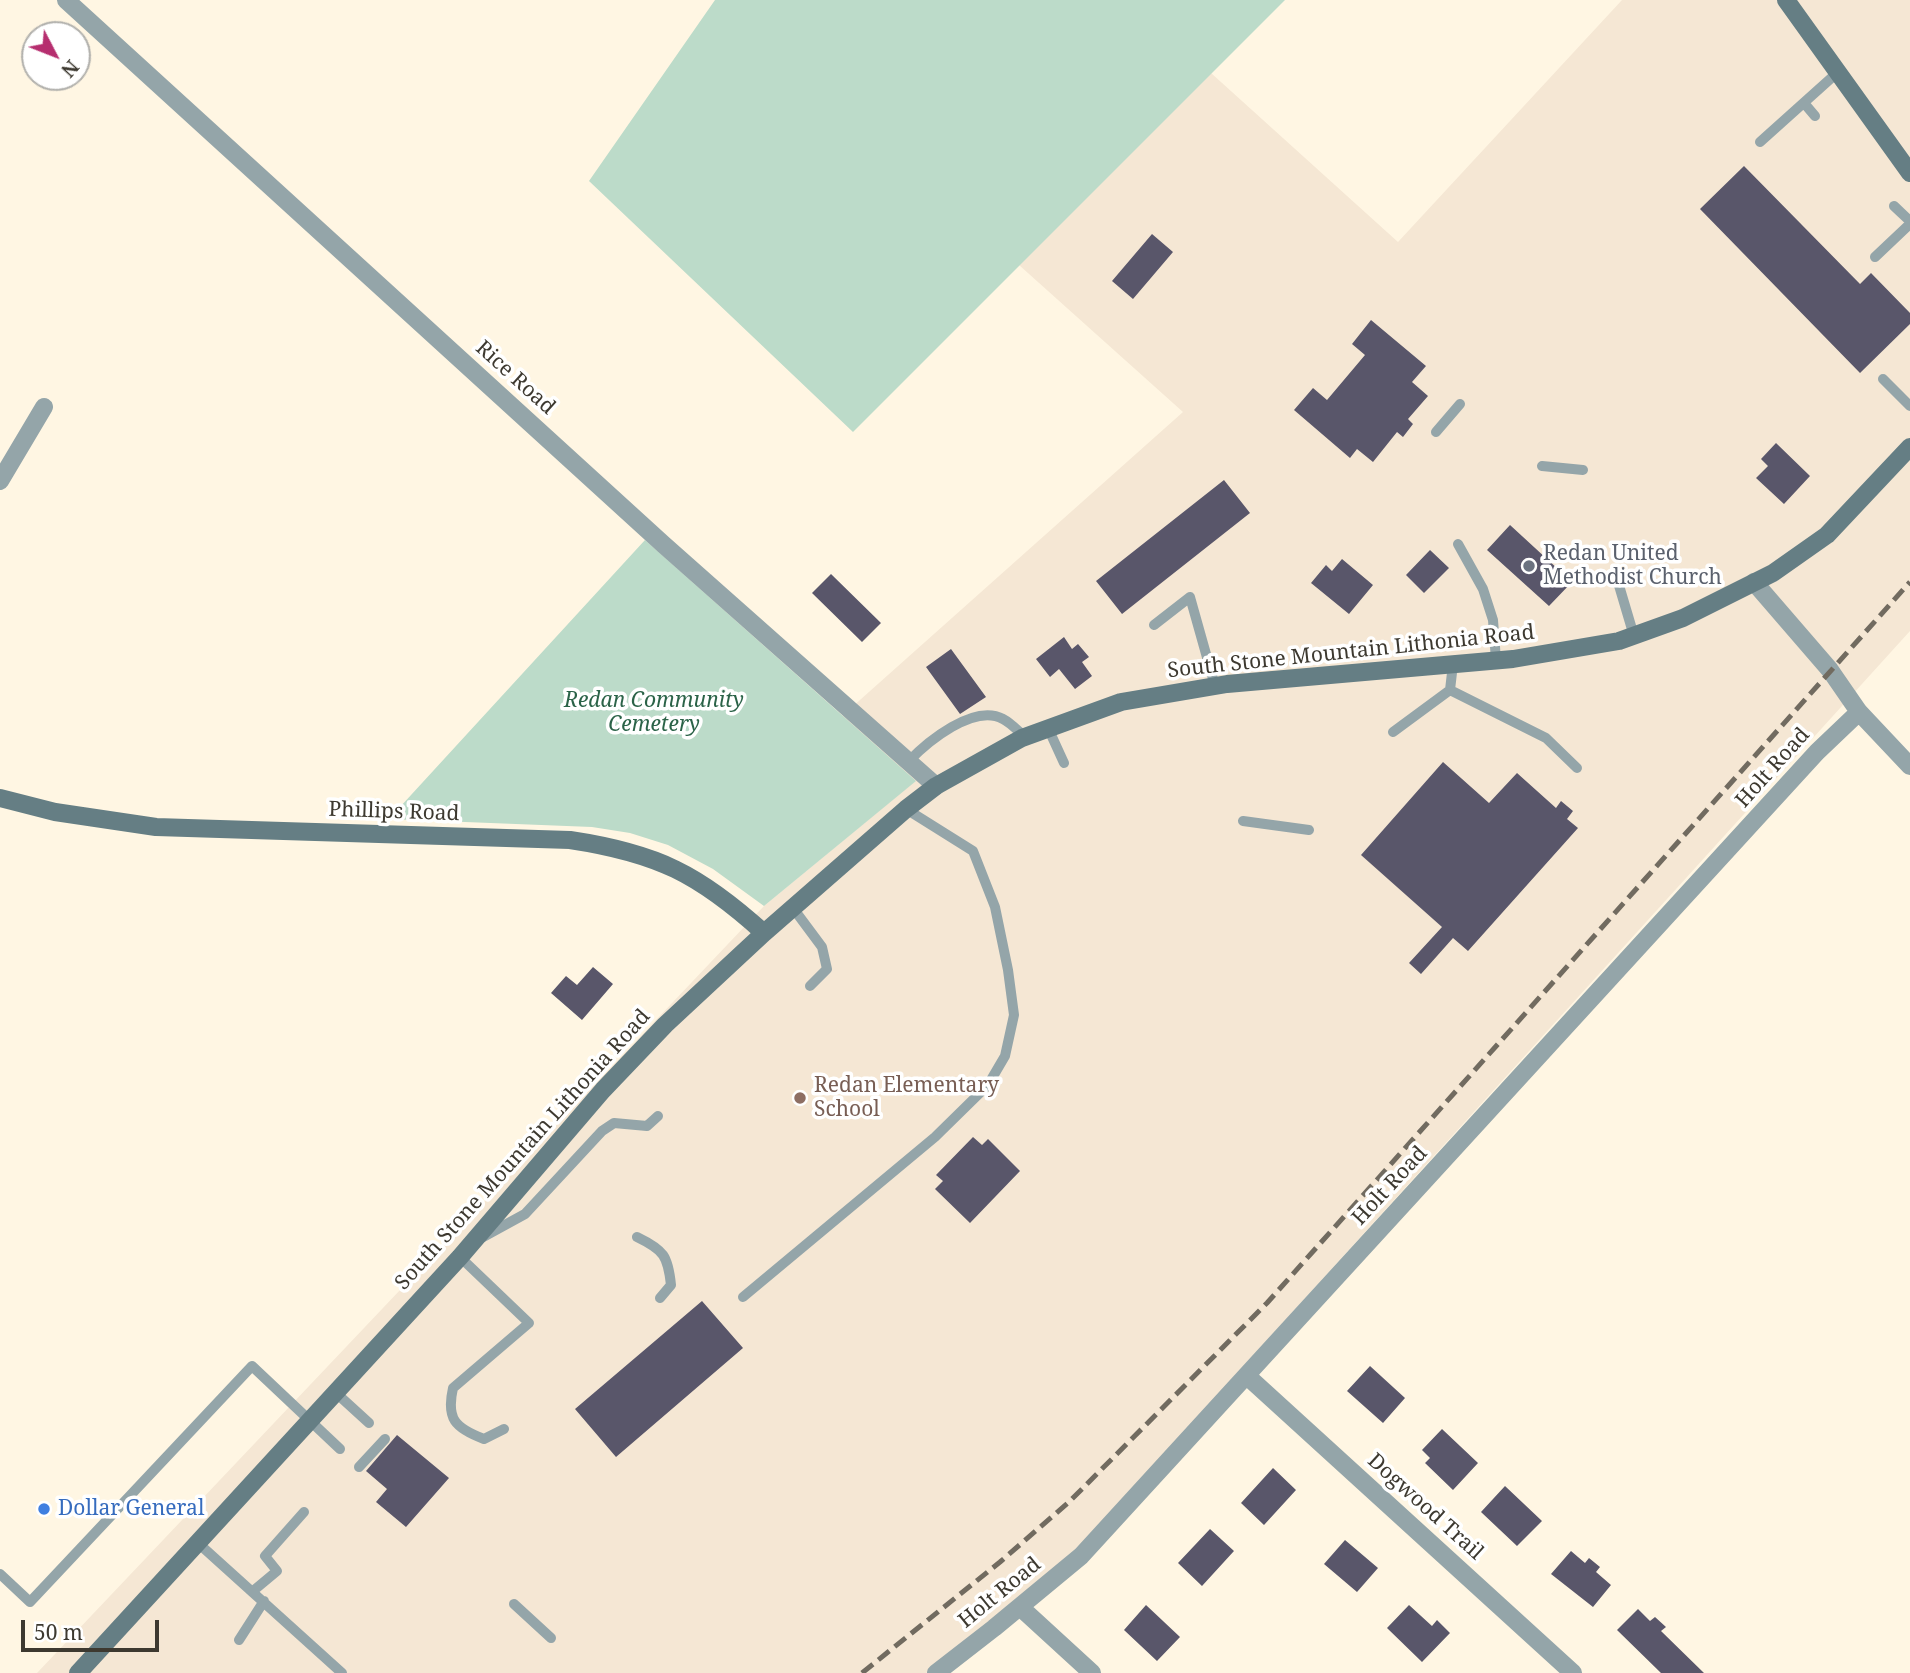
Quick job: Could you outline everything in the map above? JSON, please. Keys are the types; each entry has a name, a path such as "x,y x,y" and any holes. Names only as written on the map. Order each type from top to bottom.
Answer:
{"main road":[{"path":"1786,0 1910,173"},
{"name":"South Stone Mountain Lithonia Road","path":"78,1673 460,1257 603,1090 665,1026 764,933 906,808 936,786 1025,737 1121,702 1215,686 1496,660 1619,641 1634,636 1683,618 1773,573 1827,535 1910,447"},
{"name":"Phillips Road","path":"0,798 55,812 156,827 570,840 612,846 656,860 693,877 731,903 764,933"}],"street":[{"name":"Rice Road","path":"66,0 664,545 936,786"},
{"path":"0,481 44,407"},
{"path":"1754,582 1830,670 1859,712 1910,766"},
{"name":"Holt Road","path":"936,1673 1081,1556 1817,752 1859,712"},
{"name":"Dogwood Trail","path":"1247,1376 1573,1673"},
{"path":"1020,1607 1092,1673"}],"lane":[{"path":"1760,142 1838,72"},
{"path":"1804,103 1815,116"},
{"path":"1875,257 1910,223 1894,206"},
{"path":"1884,379 1910,406"},
{"path":"1436,432 1460,404"},
{"path":"1542,466 1583,470"},
{"path":"1458,544 1483,589 1493,620 1496,660"},
{"path":"1615,572 1634,636"},
{"path":"1154,625 1190,597 1215,686"},
{"path":"1393,733 1450,690 1454,664"},
{"path":"1450,690 1546,738 1577,768"},
{"path":"908,762 934,738 955,724 978,716 1002,718 1025,737"},
{"path":"1048,728 1064,763"},
{"path":"743,1297 936,1138 988,1085 1005,1056 1014,1015 1008,970 995,907 973,851 906,808"},
{"path":"1243,821 1310,830"},
{"path":"793,908 822,947 827,969 810,986"},
{"path":"472,1243 525,1214 602,1131 614,1123 647,1126 658,1116"},
{"path":"637,1237 653,1245 668,1262 671,1285 660,1298"},
{"path":"460,1257 529,1322 453,1388 449,1404 452,1419 467,1433 484,1439 504,1429"},
{"path":"0,1574 30,1602 252,1366 340,1450"},
{"path":"335,1392 369,1423"},
{"path":"359,1466 385,1439"},
{"path":"253,1591 277,1571 265,1556 304,1512"},
{"path":"198,1543 342,1673"},
{"path":"239,1640 264,1601"},
{"path":"514,1604 551,1638"}],"shaded area":[{"path":"1622,0 1910,0 1910,631 1074,1553 926,1673 37,1673 764,906 915,781 842,716 1183,412 1019,265 1211,73 1398,242"}],"green space":[{"path":"715,0 1285,0 853,432 589,181"},
{"name":"Redan Community Cemetery","path":"645,540 916,781 764,906 713,869 668,845 630,833 592,827 389,819"}],"building":[{"path":"1744,166 1860,284 1871,273 1910,313 1910,324 1860,373 1700,209"},
{"path":"1152,234 1173,252 1133,299 1112,281"},
{"path":"1371,320 1426,366 1412,382 1428,396 1408,419 1413,424 1403,437 1397,432 1373,462 1357,449 1350,458 1294,410 1313,388 1327,400 1365,355 1352,344"},
{"path":"1776,443 1810,476 1784,504 1756,478 1768,466 1761,459"},
{"path":"1224,480 1250,513 1122,614 1096,581"},
{"name":"Redan United Methodist Church","path":"1510,525 1572,582 1549,606 1487,550"},
{"path":"1430,550 1449,568 1424,593 1406,575"},
{"path":"1342,559 1373,585 1349,614 1311,583 1326,565 1332,571"},
{"path":"831,574 881,623 862,642 812,593"},
{"path":"1064,637 1072,649 1078,644 1089,657 1082,662 1092,676 1075,689 1059,669 1050,677 1036,659"},
{"path":"951,649 986,697 960,714 926,667"},
{"path":"1443,762 1489,803 1517,773 1556,808 1561,801 1573,811 1567,819 1578,828 1468,951 1453,938 1421,974 1409,963 1442,927 1361,855"},
{"path":"593,967 613,984 582,1020 551,993 566,976 577,985"},
{"path":"973,1137 982,1145 988,1139 1020,1171 970,1223 935,1189 943,1181 936,1175"},
{"path":"702,1301 743,1348 616,1457 575,1409"},
{"path":"1370,1366 1405,1398 1383,1423 1347,1391"},
{"path":"1442,1429 1478,1463 1453,1490 1425,1463 1430,1458 1422,1450"},
{"path":"397,1435 449,1478 406,1527 376,1502 387,1489 366,1471"},
{"path":"1273,1468 1296,1490 1264,1525 1241,1503"},
{"path":"1505,1486 1542,1521 1517,1546 1481,1512"},
{"path":"1210,1529 1234,1551 1202,1586 1178,1563"},
{"path":"1345,1540 1378,1568 1357,1592 1324,1564"},
{"path":"1571,1551 1585,1563 1589,1558 1600,1567 1596,1572 1611,1585 1593,1607 1551,1574"},
{"path":"1146,1605 1180,1637 1157,1661 1124,1630"},
{"path":"1409,1605 1432,1626 1437,1620 1450,1633 1422,1662 1387,1628"},
{"path":"1638,1609 1650,1621 1655,1617 1666,1627 1661,1631 1704,1673 1661,1673 1617,1630"}],"railway":[{"path":"862,1673 1000,1562 1069,1502 1267,1303 1910,582"}],"place":[{"name":"Redan United Methodist Church","path":"1529,566"},
{"name":"Redan Elementary School","path":"800,1098"},
{"name":"Dollar General","path":"44,1509"}]}
